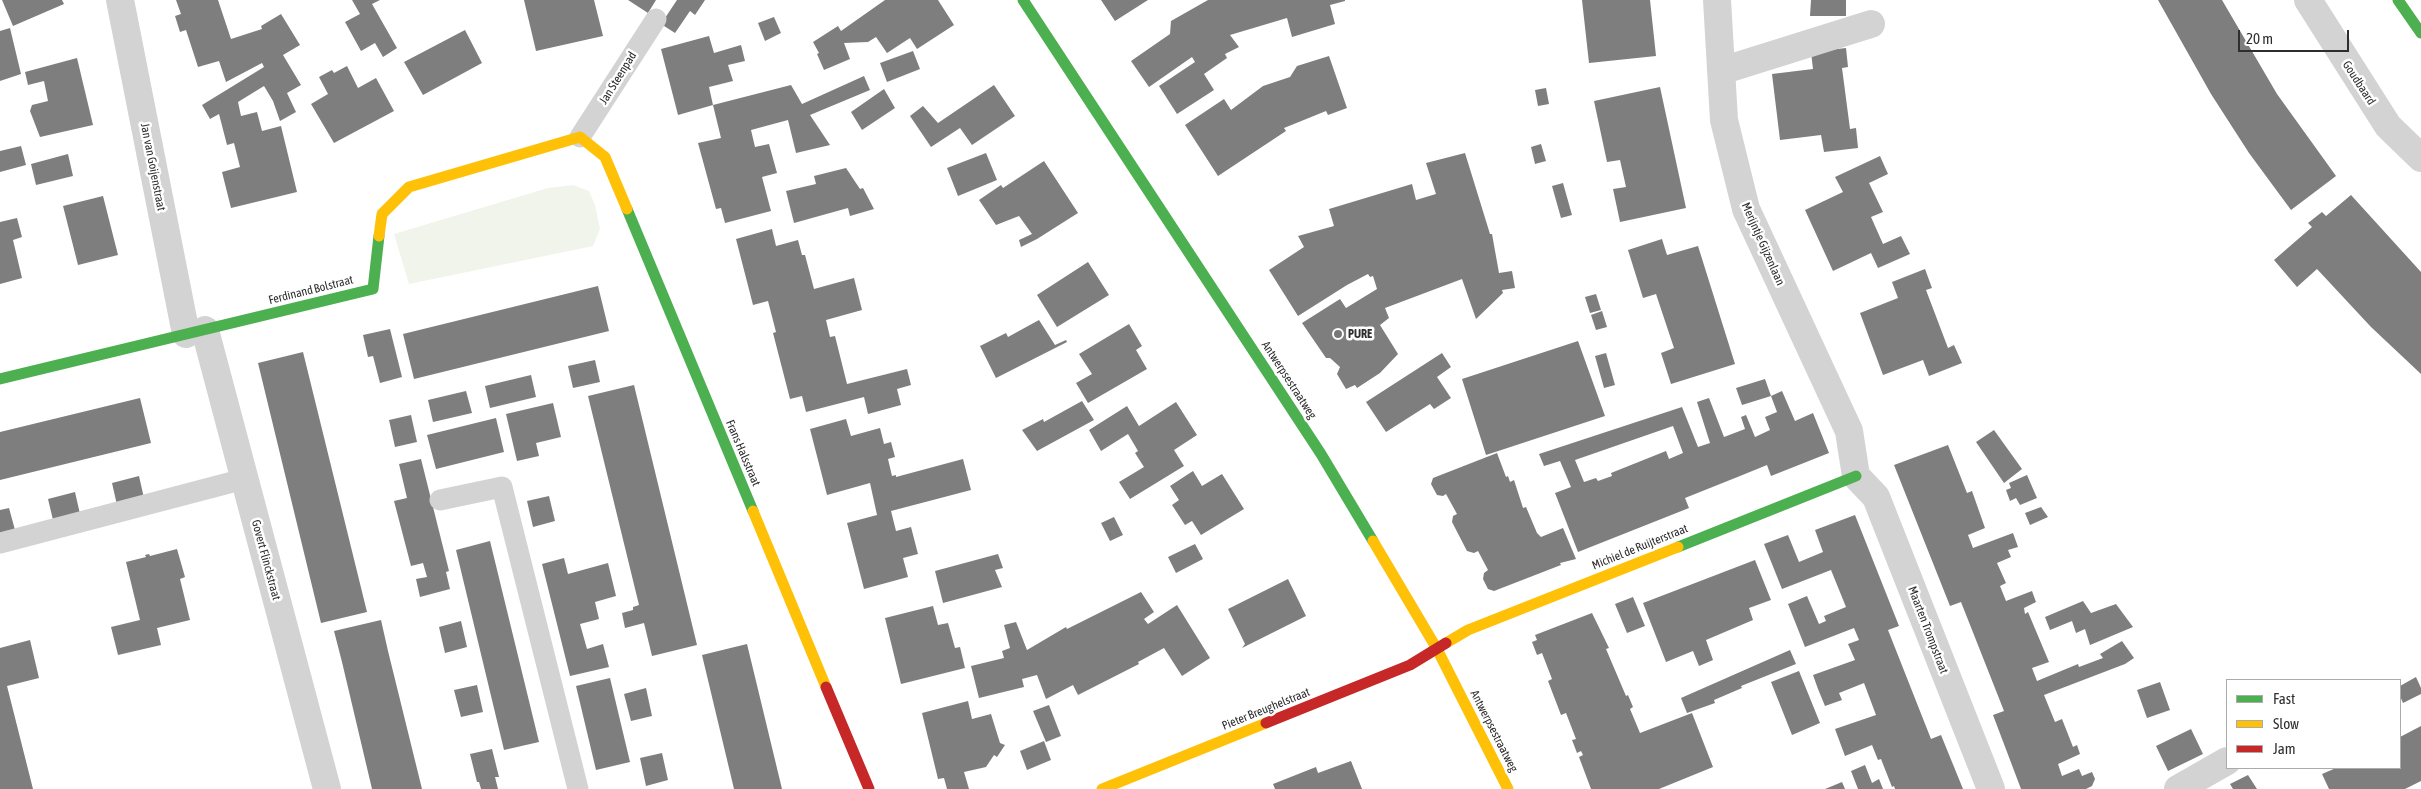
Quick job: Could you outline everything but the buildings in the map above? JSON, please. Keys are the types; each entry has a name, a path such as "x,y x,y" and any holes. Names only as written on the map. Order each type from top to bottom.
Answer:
{"street":[{"name":"Jan van Goijenstraat","path":"120,0 195,332"},
{"name":"Antwerpsestraatweg","path":"1023,0 1321,454 1437,649 1508,789"},
{"name":"Merijntje Gijzenlaan","path":"1717,0 1724,120 1746,209 1849,431 1856,476"},
{"name":"Goudbaard","path":"2308,0 2388,126 2421,158"},
{"path":"2398,0 2421,33"},
{"path":"1721,72 1871,24"},
{"name":"Ferdinand Bolstraat","path":"0,379 373,289 382,214 409,187 580,137"},
{"name":"Frans Halsstraat","path":"580,137 605,157 869,789"},
{"name":"Govert Flinckstraat","path":"195,332 244,479 328,789"},
{"name":"Michiel de Ruijterstraat","path":"1437,649 1468,630 1856,476"},
{"name":"Maarten Trompstraat","path":"1856,476 1876,497 1990,789"},
{"name":"Pieter Breughelstraat","path":"1102,789 1410,665 1437,649"},
{"path":"2178,789 2226,761"}],"lane":[{"name":"Jan Steenpad","path":"580,137 656,19"},
{"path":"0,543 244,479"},
{"path":"440,500 502,487 578,789"}],"shaded area":[{"path":"573,185 589,191 595,205 600,229 593,246 409,284 394,234 548,188"}],"traffic: fast":[{"path":"1023,0 1321,454 1373,541"},
{"path":"2398,0 2421,33"},
{"path":"627,209 753,511"},
{"path":"0,379 373,289 379,236"},
{"path":"1678,547 1856,476"}],"traffic: slow":[{"path":"379,236 382,214 409,187 580,137 605,157 627,209"},
{"path":"753,511 826,687"},
{"path":"1373,541 1437,649 1508,789"},
{"path":"1446,643 1468,630 1678,547"},
{"path":"1102,789 1266,723"}],"traffic: jam":[{"path":"1266,723 1410,665 1446,643"},
{"path":"826,687 869,789"}],"place":[{"name":"PURE","path":"1338,334"}]}
